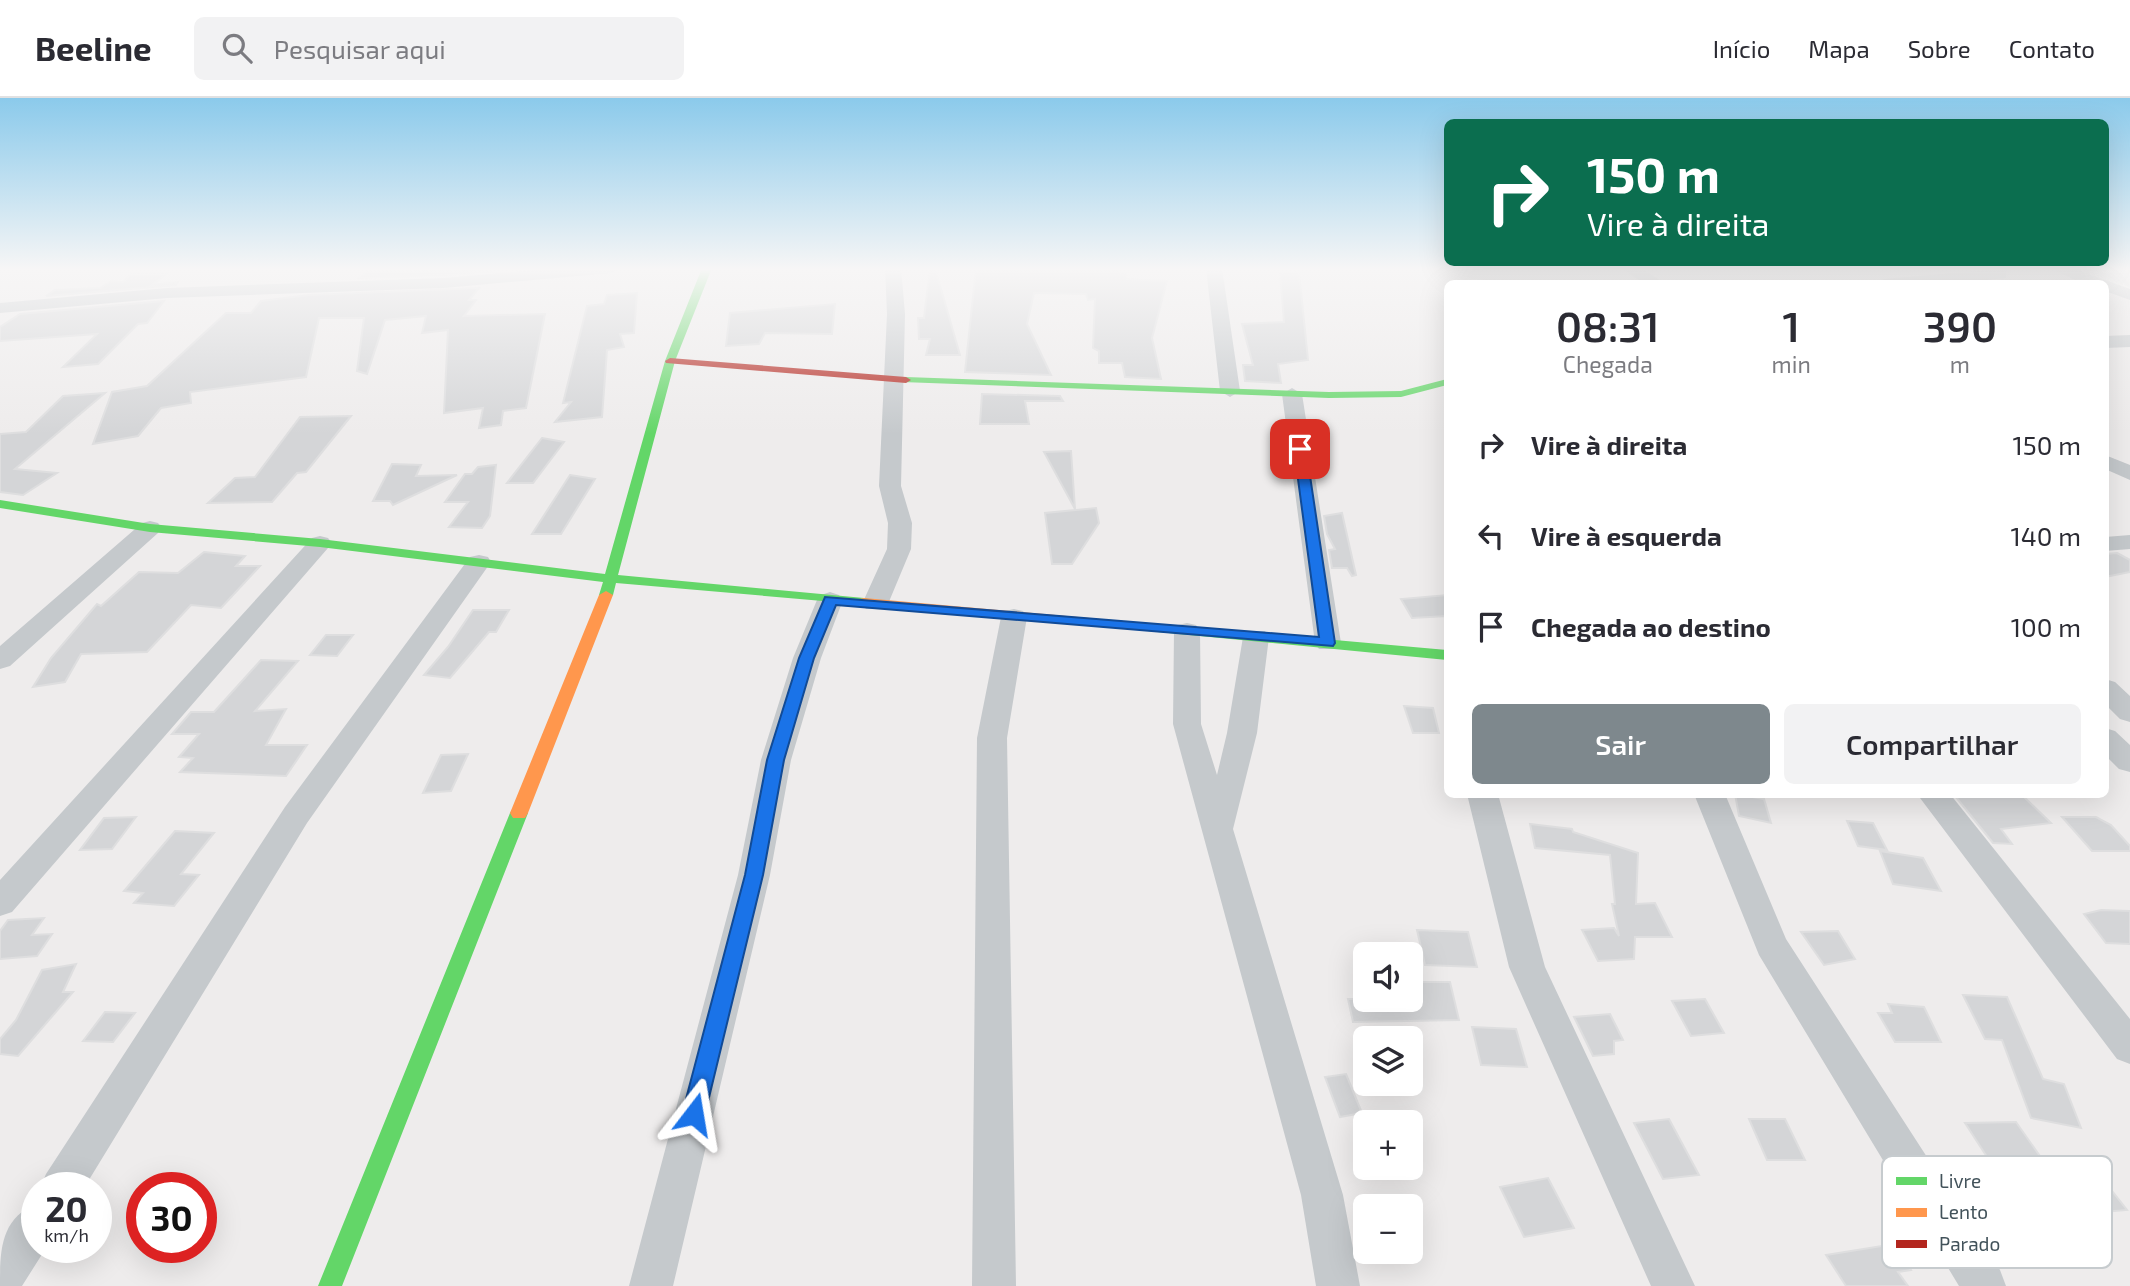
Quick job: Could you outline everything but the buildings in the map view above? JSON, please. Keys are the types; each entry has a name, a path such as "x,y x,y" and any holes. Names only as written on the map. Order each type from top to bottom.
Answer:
{"street":[{"path":"330,1286 613,578 670,361 685,323"},
{"path":"875,604 899,549 900,523 890,486 896,323"},
{"path":"1221,323 1230,391"},
{"path":"2109,342 2130,341"},
{"path":"670,361 894,380 1292,394 1401,394 1444,383"},
{"path":"1292,394 1328,643"},
{"path":"2109,463 2130,473"},
{"path":"0,504 150,528 320,543 613,578 1014,617 1328,643 1444,657"},
{"path":"0,660 150,528"},
{"path":"2109,544 2130,542"},
{"path":"0,903 320,543"},
{"path":"71,1172 296,815 479,562"},
{"path":"651,1286 754,875 776,760 807,658 830,600"},
{"path":"994,1286 992,738 1014,617"},
{"path":"1187,631 1187,724 1322,1195 1338,1286"},
{"path":"1218,828 1242,733 1256,637"},
{"path":"2109,692 2130,713"},
{"path":"2109,713 2130,713"},
{"path":"2109,742 2130,762"},
{"path":"1483,798 1527,967 1673,1286"},
{"path":"1711,798 1771,945 1903,1156"},
{"path":"1935,798 2130,1047"},
{"path":"0,1280 21,1248"},
{"path":"1973,1268 1984,1286"}],"traffic: fast":[{"path":"606,595 670,361 685,323"},
{"path":"906,380 1329,395 1401,394 1444,383"},
{"path":"0,504 150,528 320,543 574,575 864,602"},
{"path":"1101,623 1444,655"},
{"path":"330,1286 519,813"}],"traffic: slow":[{"path":"519,813 606,595"},
{"path":"864,602 1101,623"}],"traffic: jam":[{"path":"670,361 906,380"}],"route":[{"path":"694,1114 754,875 776,760 807,658 830,600 1328,643 1300,449"}]}
